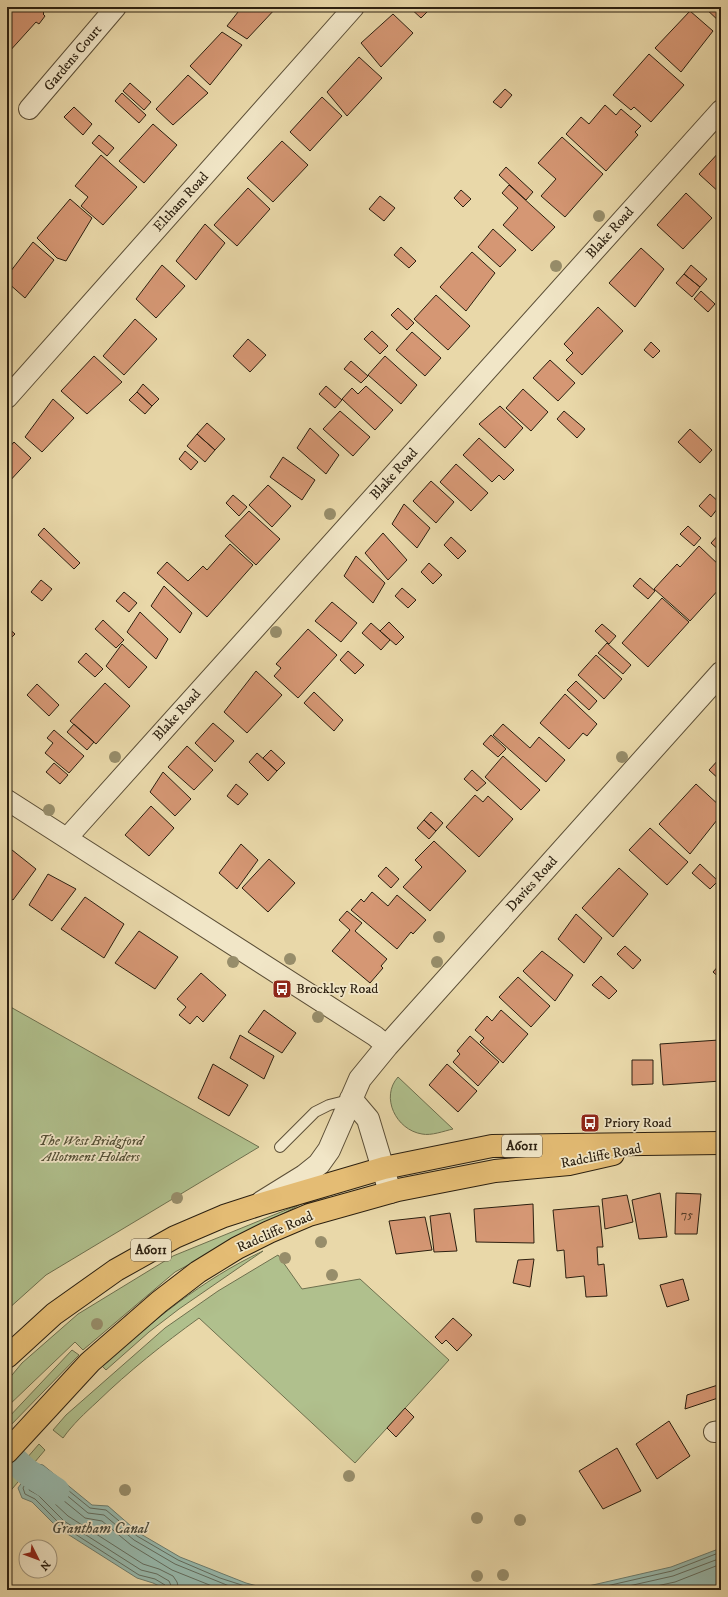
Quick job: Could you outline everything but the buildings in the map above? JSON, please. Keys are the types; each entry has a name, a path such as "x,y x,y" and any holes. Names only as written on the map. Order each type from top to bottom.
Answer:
{"highway":[{"name":"Radcliffe Road","path":"7,1357 54,1314 116,1270 175,1237 224,1216 258,1204 384,1168 492,1146 721,1143"},
{"name":"Radcliffe Road","path":"7,1452 90,1362 181,1285 198,1272 237,1248 309,1215 390,1192 495,1171 569,1164 662,1144"}],"street":[{"name":"Gardens Court","path":"30,109 116,7"},
{"name":"Eltham Road","path":"7,398 354,7"},
{"name":"Blake Road","path":"67,838 721,110"},
{"name":"Davies Road","path":"258,1204 304,1176 319,1164 329,1150 360,1079 387,1046 721,673"},
{"path":"7,800 375,1036 387,1046"},
{"path":"351,1099 368,1119 390,1192"}],"lane":[{"path":"280,1147 315,1112 329,1105 351,1099"}],"green space":[{"name":"The West Bridgford Allotment Holders","path":"7,1005 259,1147 46,1275 7,1310"},
{"path":"398,1077 453,1129 433,1134 422,1134 405,1126 398,1119 391,1103 390,1094"},
{"path":"303,1203 175,1272 83,1350 75,1342 7,1407 7,1381 22,1363 78,1314 173,1256"},
{"path":"263,1251 179,1309 149,1332 106,1370 102,1366 139,1333 178,1302 219,1275"},
{"path":"278,1255 302,1289 360,1279 449,1360 355,1463 199,1318 121,1379 79,1419 63,1438 53,1430 66,1415 165,1328 218,1291"},
{"path":"72,1350 79,1355 7,1429 7,1419"},
{"path":"39,1444 45,1450 7,1495 7,1481"}],"water":[{"name":"Grantham Canal","path":"33,1463 43,1465 92,1505 108,1506 139,1533 180,1557 246,1583 272,1590 167,1590 153,1583 137,1578 58,1528 32,1502 22,1498 18,1488 27,1475 26,1471"},
{"path":"721,1548 721,1588 715,1590 571,1590 671,1567"}],"waterway":[{"name":"Grantham Canal","path":"7,1453 26,1471 56,1491"}],"place":[{"name":"Brockley Road","path":"282,989"},
{"name":"Priory Road","path":"590,1123"}]}
